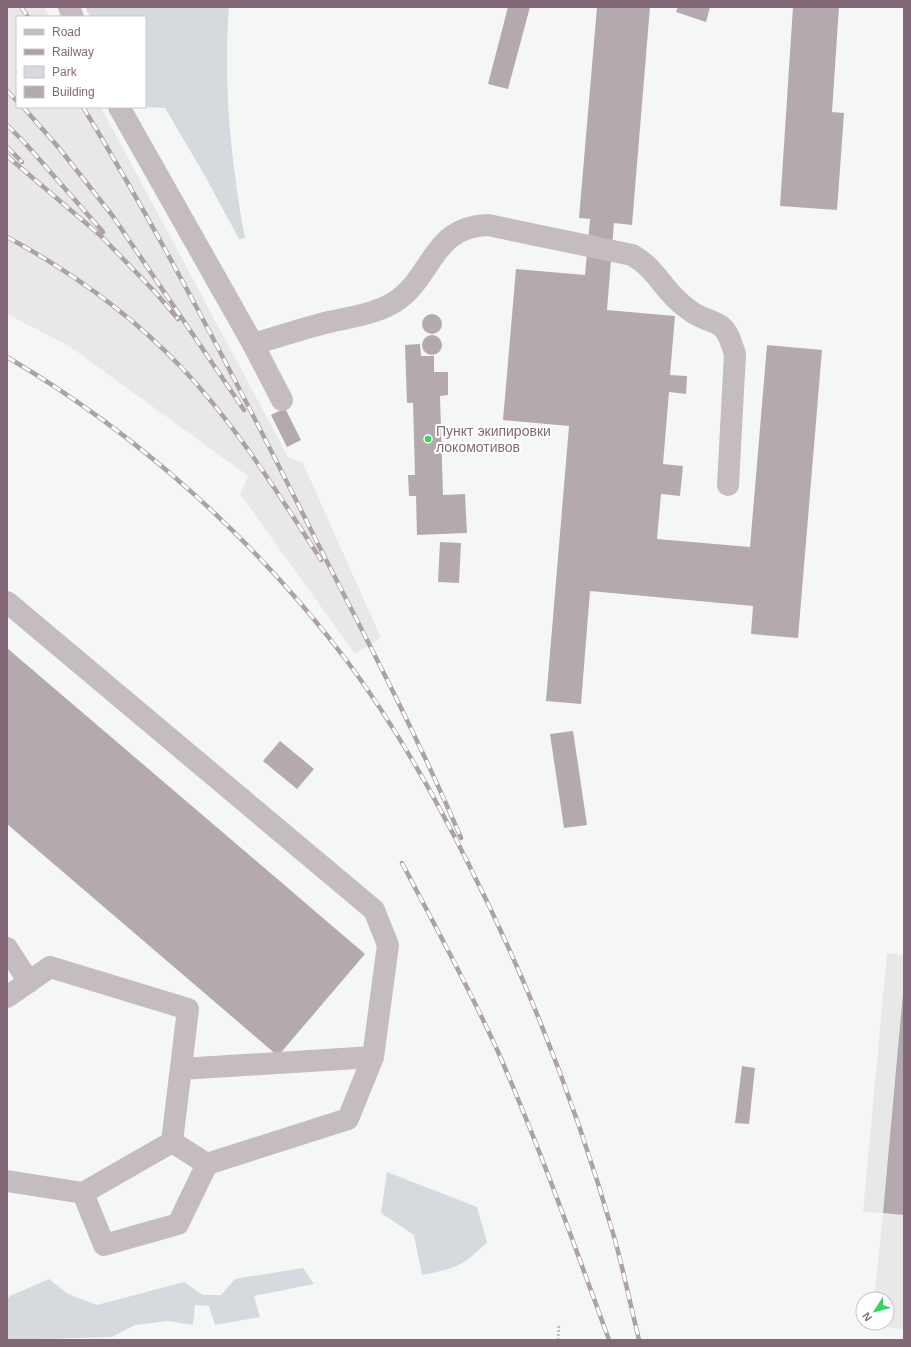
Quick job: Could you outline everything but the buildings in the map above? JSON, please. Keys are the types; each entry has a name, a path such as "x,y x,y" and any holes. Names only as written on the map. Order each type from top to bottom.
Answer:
{"lane":[{"path":"120,108 253,344 282,400"},
{"path":"253,344 328,322 366,314 393,302 407,293 442,243 454,233 466,227 488,224 632,255 651,268 683,306 700,316 714,321 723,328 730,339 734,354 728,485"},
{"path":"7,602 374,910 388,944 373,1057 348,1119 207,1164 178,1224 104,1245 83,1193"},
{"path":"7,948 29,982"},
{"path":"7,997 50,967 188,1009 172,1142"},
{"path":"181,1069 373,1057"},
{"path":"172,1142 207,1164"},
{"path":"7,1181 83,1193 172,1142"}],"path":[{"path":"558,1340 559,1325"}],"shaded area":[{"path":"7,7 44,7 49,16 16,16 16,108 102,108 288,457 303,463 381,638 355,654 240,494 248,476 69,346 7,314"},
{"path":"887,953 904,955 904,1330 895,1328 895,1291 875,1291 883,1213 863,1212"}],"green space":[{"path":"85,7 229,7 227,65 232,152 245,238 239,239 205,176 165,108 146,107 146,16 90,16"},
{"path":"387,1172 477,1207 487,1242 465,1262 451,1268 422,1275 414,1235 381,1213"},
{"path":"303,1268 314,1284 254,1296 260,1317 215,1325 209,1306 195,1305 193,1325 168,1321 135,1325 112,1337 7,1340 7,1300 10,1296 49,1279 68,1294 97,1305 184,1282 203,1295 221,1295 235,1279"}],"railway":[{"path":"21,7 27,16"},
{"path":"7,91 16,100"},
{"path":"24,108 59,148 112,215 244,410"},
{"path":"84,108 146,214 234,378 392,690 428,763 461,838"},
{"path":"7,125 25,143 103,232"},
{"path":"7,147 22,162"},
{"path":"7,156 101,236 155,292 178,319"},
{"path":"7,237 53,264 98,294 140,328 179,365 237,434 272,484 321,560"},
{"path":"7,357 55,387 102,420 148,455 192,492 234,532 311,616 347,661 381,709 412,759 455,837 512,954 532,1001 568,1096 601,1192 615,1240 639,1340"},
{"path":"402,863 464,982 499,1054 543,1160 609,1340"}],"place":[{"name":"Пункт экипировки локомотивов","path":"428,439"}]}
